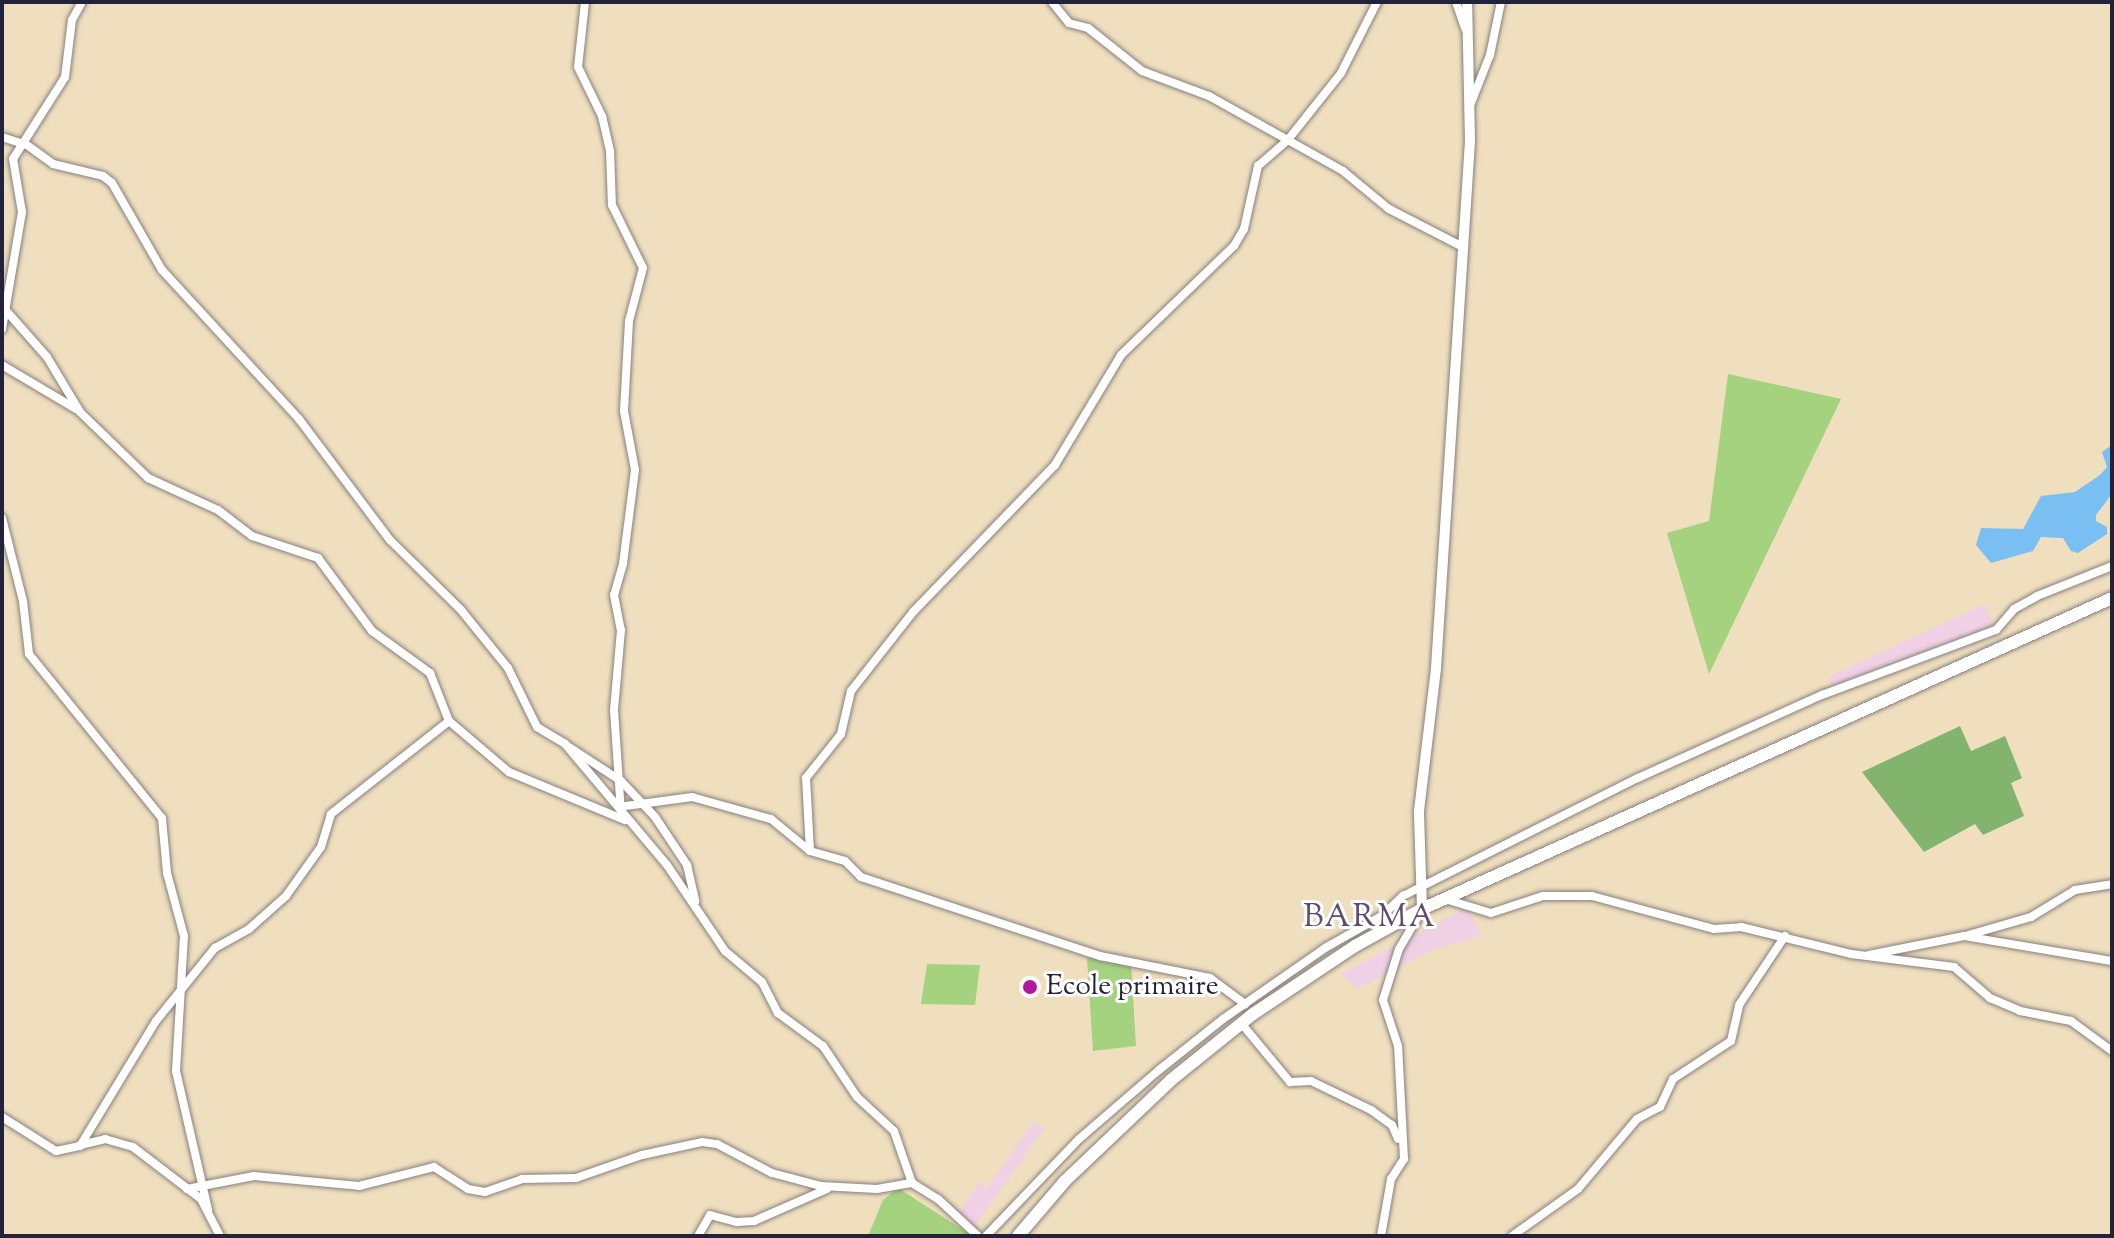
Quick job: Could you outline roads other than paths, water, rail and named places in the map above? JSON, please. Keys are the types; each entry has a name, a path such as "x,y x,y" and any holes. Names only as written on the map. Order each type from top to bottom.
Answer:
{"main road":[{"path":"1018,1236 1137,1109 1241,1023 1355,946 1422,909 2112,598"}],"street":[{"path":"2,329 22,212 13,174 19,142 65,77 72,20 82,2"},
{"path":"585,2 578,67 602,116 610,151 612,205 643,268 629,321 624,411 635,470 623,564 614,595 621,630 614,710 621,781 620,809"},
{"path":"1052,2 1069,23 1088,28 1142,71 1209,96 1343,171 1389,209 1461,246"},
{"path":"810,851 806,778 841,734 851,691 924,600 1055,465 1104,391 1121,355 1234,246 1244,229 1258,166 1287,141 1341,73 1377,2"},
{"path":"1456,2 1468,35"},
{"path":"1381,1236 1385,1201 1402,1164 1398,1046 1383,1000 1399,949 1422,909 1419,811 1437,653 1470,104 1467,2"},
{"path":"1470,104 1490,55 1501,2"},
{"path":"2,137 19,142 53,164 103,176 112,183 162,270 299,419 390,540 461,610 508,668 537,727 621,781 640,802 687,865 697,908"},
{"path":"4,306 47,357 80,412"},
{"path":"2,365 80,412 148,478 218,510 252,536 318,558 372,631 430,673 449,721 509,772 629,822"},
{"path":"2,518 23,601 29,654 162,818 167,873 184,936 176,1071 208,1210 220,1236"},
{"path":"986,1236 1079,1139 1245,1004 1419,886 1611,791 1822,695 1996,630 2037,596 2112,566"},
{"path":"80,1146 96,1113 180,990 215,948 249,929 286,896 321,847 331,814 449,721"},
{"path":"565,744 697,908 725,951 762,982 778,1013 823,1046 857,1097 894,1131 912,1183 978,1236"},
{"path":"602,811 640,802 692,797 771,819 810,851 845,861 861,877 922,900 975,911 1015,931 1045,935 1100,956 1210,978 1245,1004"},
{"path":"1863,956 1964,936 2031,917 2075,890 2112,884"},
{"path":"1445,899 1491,913 1543,896 1592,896 1714,929 1741,927 1863,956 1954,967 1990,998 2020,1011 2071,1021 2112,1051"},
{"path":"1512,1236 1578,1189 1637,1119 1660,1107 1673,1079 1731,1041 1739,1005 1785,936"},
{"path":"1964,936 2112,961"},
{"path":"1241,1023 1290,1082 1311,1081 1371,1110 1392,1125 1402,1147"},
{"path":"2,1117 56,1151 121,1140 187,1189 208,1210"},
{"path":"187,1189 254,1176 359,1186 434,1167 468,1189 485,1192 522,1179 576,1178 702,1142 717,1144 772,1173 833,1187 877,1189 912,1183"},
{"path":"698,1236 710,1215 737,1222 754,1221 833,1187"}],"water":[{"path":"2112,445 2112,494 2096,515 2096,521 2107,527 2107,534 2078,553 2071,551 2063,538 2041,537 2033,551 1991,563 1976,545 1981,528 2023,529 2041,496 2075,492 2100,475 2107,467 2102,452"}],"place":[{"name":"Ecole primaire","path":"1030,987"}],"district":[{"name":"BARMA","path":"1370,918"}]}
